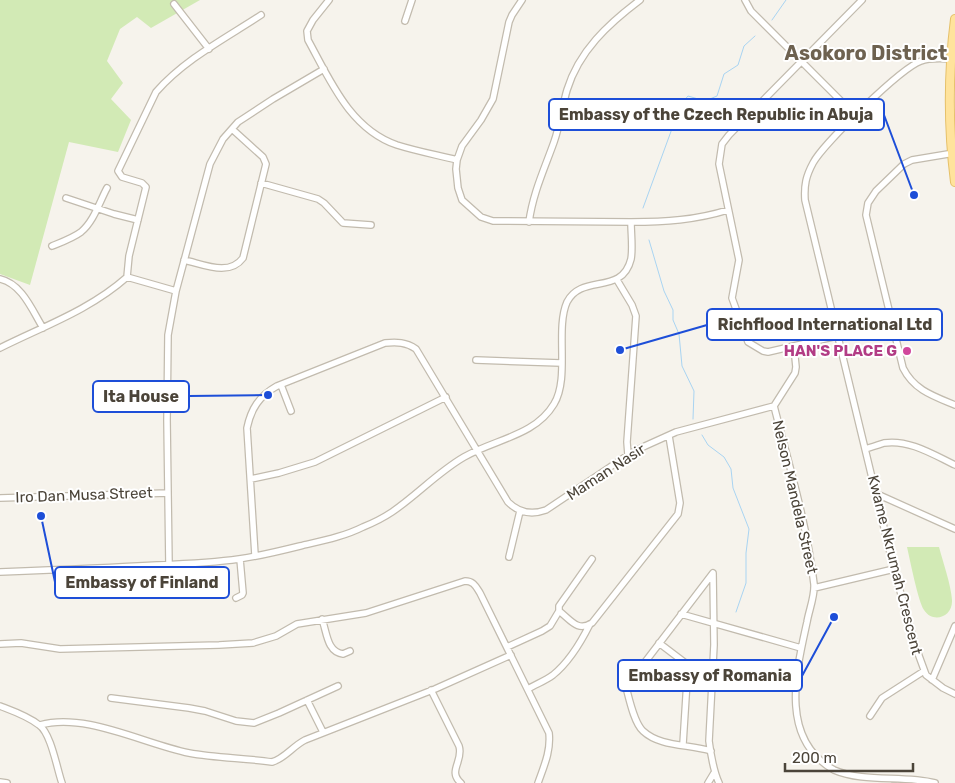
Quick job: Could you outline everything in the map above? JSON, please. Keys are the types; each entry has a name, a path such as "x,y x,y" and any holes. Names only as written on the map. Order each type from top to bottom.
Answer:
{"main road":[{"path":"955,19 949,103 955,182"}],"street":[{"path":"405,21 412,0"},
{"path":"522,0 509,22 493,99 481,120 462,146 457,160 458,188 462,200 473,211 488,220 529,222 666,222 690,219 728,210"},
{"path":"529,222 533,196 557,134 567,91 578,64 595,40 608,26 640,0"},
{"path":"745,0 751,11 856,116"},
{"path":"837,336 768,352 752,345 745,337 732,298 739,260 719,164 722,144 862,0"},
{"path":"328,1 306,31 308,40 354,116 369,130 398,145 457,160"},
{"path":"174,4 209,49"},
{"path":"127,277 127,266 146,187 142,183 122,177 119,174 120,167 156,92 166,81 209,49 261,15"},
{"name":"Kwame Nkrumah Crescent","path":"953,59 926,60 915,64 902,73 856,116 814,161 806,178 804,188 805,200 837,336 894,568 924,671 932,680 955,694"},
{"path":"169,565 168,335 192,224 210,164 223,139 238,122 324,69"},
{"path":"184,260 228,269 243,258 266,164 265,160 232,129"},
{"path":"953,154 912,160 904,164 876,191 868,203 866,215 903,368 912,383 955,404"},
{"path":"261,184 318,199 324,202 343,223 371,225"},
{"path":"52,246 80,232 98,209 107,188"},
{"path":"66,198 138,220"},
{"path":"0,572 169,565 240,559 337,537 360,529 392,512 447,468 478,449 524,431 544,418 558,396 561,384 564,316 569,299 579,289 617,280 629,266 632,256 631,222"},
{"path":"127,277 176,291"},
{"path":"0,348 82,309 102,297 127,277"},
{"path":"0,279 9,281 18,288 43,328"},
{"path":"617,280 632,305 636,316 627,442 628,455"},
{"path":"255,556 247,428 251,413 256,404 268,391 281,384 385,343 398,342 406,343 416,349 478,449 508,502 520,510 508,557"},
{"path":"774,406 795,373 794,347"},
{"path":"476,360 561,363"},
{"path":"281,384 291,411"},
{"path":"251,478 315,462 446,397"},
{"name":"Maman Nasir","path":"520,510 534,513 546,510 628,455 668,436 693,427 774,406"},
{"name":"Nelson Mandela Street","path":"774,406 809,548 814,588 796,681 797,716 803,736 815,755 829,767 841,773 867,779 916,779 935,783"},
{"path":"528,689 549,678 559,670 585,635 590,624 680,510 668,436"},
{"path":"866,449 885,443 906,444 955,465"},
{"name":"Iro Dan Musa Street","path":"0,498 168,493"},
{"path":"877,494 955,529"},
{"path":"236,598 243,593 240,559"},
{"path":"507,647 550,626 559,611 560,603 592,559"},
{"path":"814,588 894,568"},
{"path":"711,751 658,740 642,730 634,715 626,687 713,573 714,623 709,742 711,751 714,773 719,783"},
{"path":"0,644 21,643 68,649 253,643 276,636 297,624 366,613 470,581 480,593 546,725 550,742 548,755 538,783"},
{"path":"559,611 577,626 581,627 590,624"},
{"path":"681,614 801,648"},
{"path":"322,619 334,652 343,654 350,651"},
{"path":"932,680 955,626"},
{"path":"658,643 688,665 682,744"},
{"path":"40,725 72,723 101,727 154,744 191,753 272,762 278,760 298,743 431,690 511,655"},
{"path":"870,716 882,698 924,671"},
{"path":"112,698 189,708 236,721 254,723 338,686"},
{"path":"431,690 459,746 460,754 454,770 456,778 461,783"},
{"path":"307,700 323,732"},
{"path":"0,706 40,725 48,738 62,783"},
{"path":"708,783 714,773"},
{"path":"0,782 7,783"}],"green space":[{"path":"0,0 200,0 151,28 137,17 120,29 107,61 123,83 111,99 131,120 118,152 69,142 30,285 0,274"},
{"path":"907,547 939,547 949,581 952,600 949,611 942,617 932,617 924,610 917,590"}],"waterway":[{"path":"772,20 786,0"},
{"path":"643,208 681,104 688,96 705,101 717,96 724,74 738,65 744,46 755,36"},
{"path":"649,240 664,291 673,310 673,320 679,334 682,366 694,391 693,419"},
{"path":"702,435 708,445 724,457 731,469 733,488 749,529 746,553 746,583 736,612"}],"place":[{"name":"Embassy of the Czech Republic in Abuja","path":"914,195"},
{"name":"Richflood International Ltd","path":"620,350"},
{"name":"HAN'S PLACE G","path":"907,351"},
{"name":"Ita House","path":"268,395"},
{"name":"Embassy of Finland","path":"41,516"},
{"name":"Embassy of Romania","path":"834,617"}],"district":[{"name":"Asokoro District","path":"866,53"}]}
